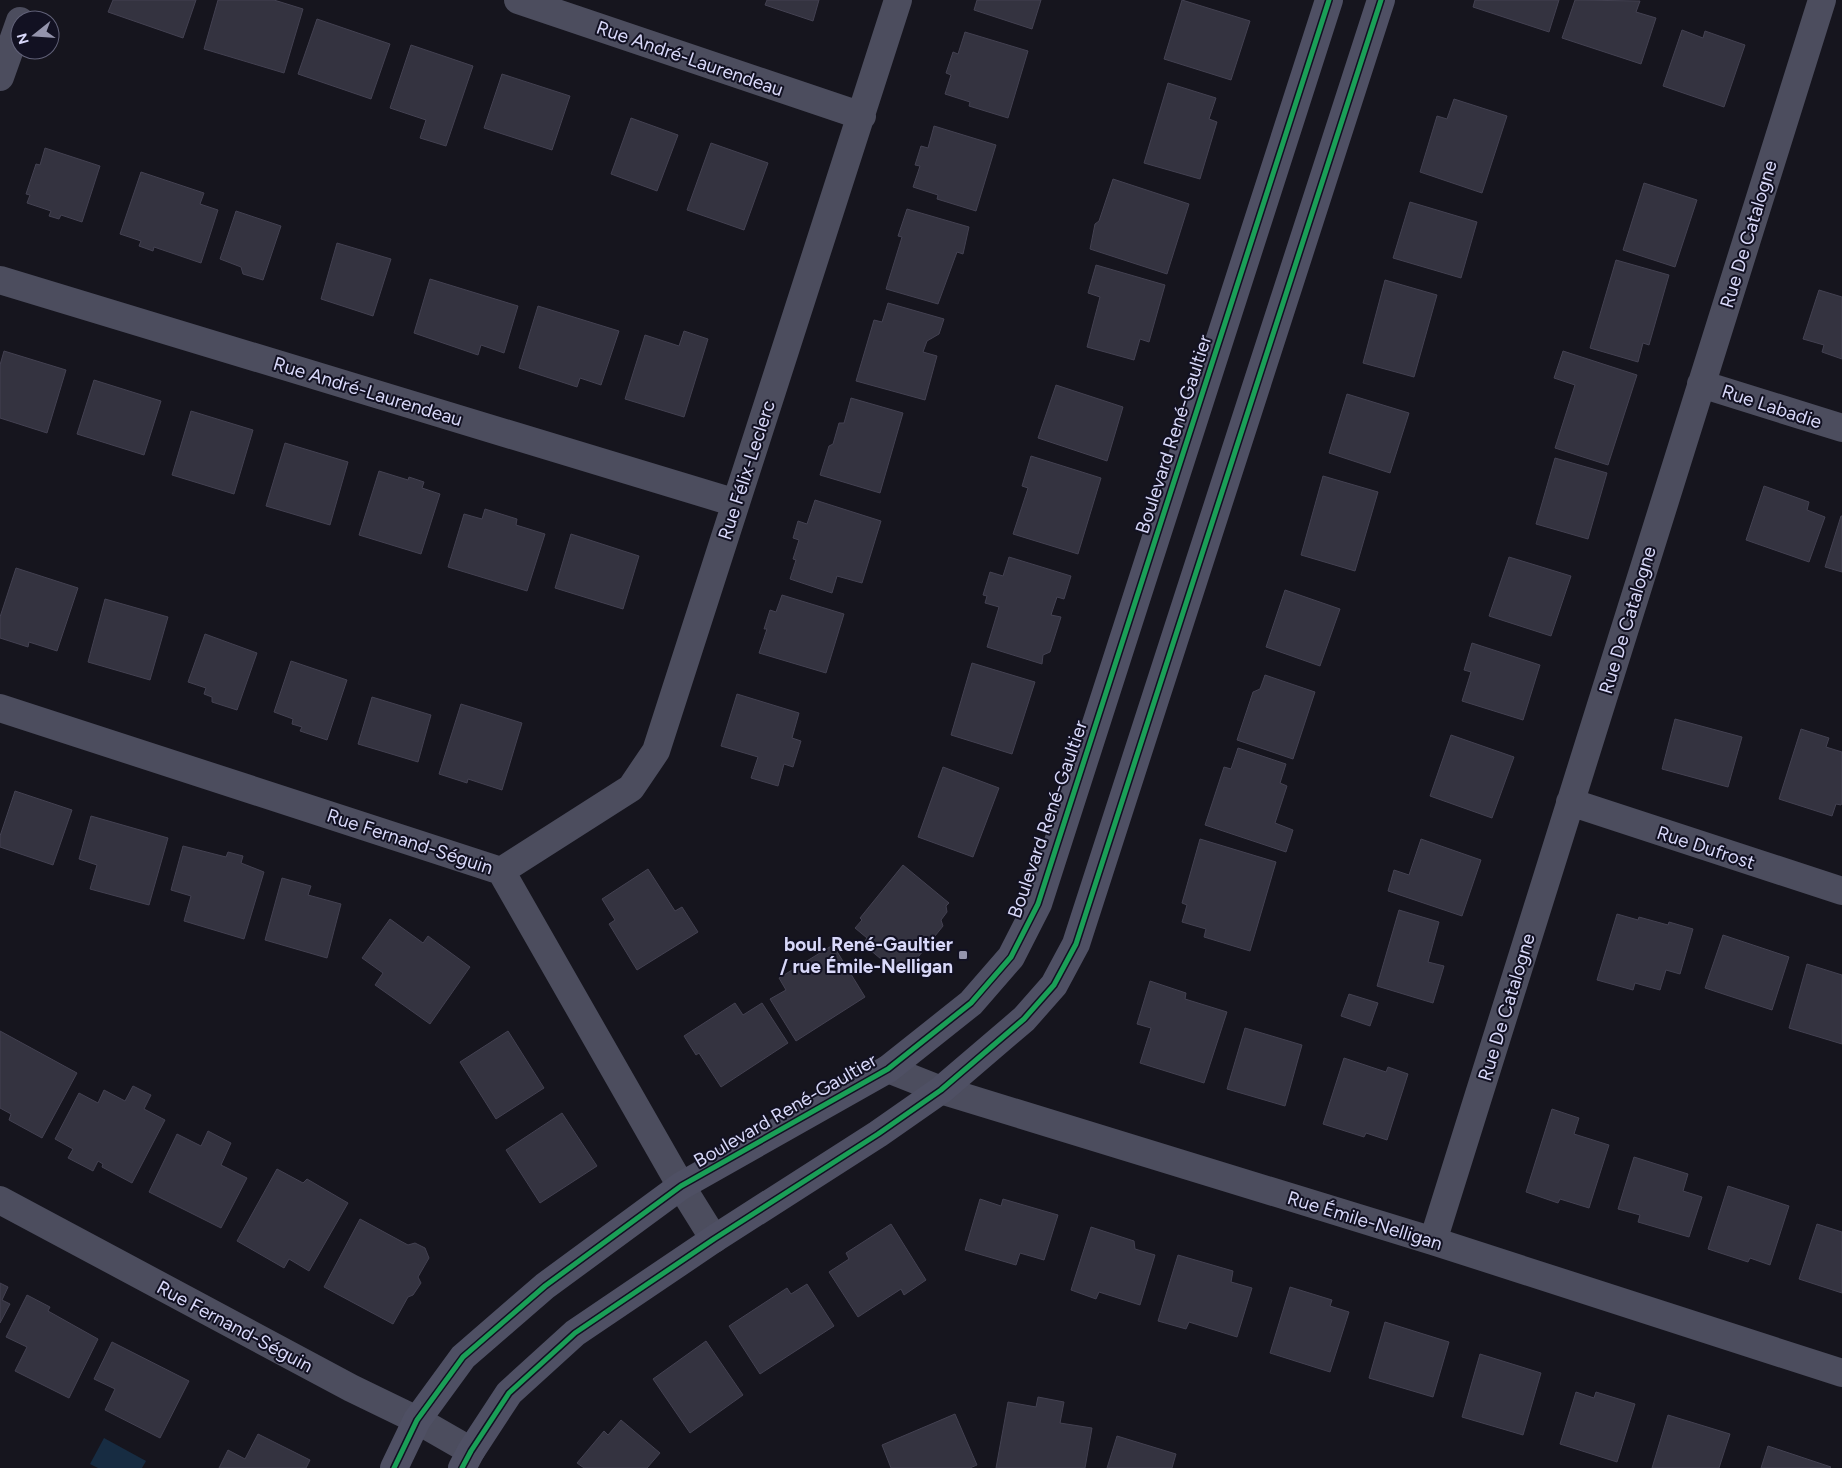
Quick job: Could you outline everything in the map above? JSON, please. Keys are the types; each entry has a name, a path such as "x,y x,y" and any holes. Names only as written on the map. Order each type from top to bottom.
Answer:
{"street":[{"name":"Rue André-Laurendeau","path":"518,0 862,116"},
{"name":"Rue Félix-Leclerc","path":"501,871 631,788 656,751 898,0"},
{"name":"Boulevard René-Gaultier","path":"394,1468 417,1420 462,1357 545,1286 681,1186 888,1069 971,1003 1011,957 1038,904 1329,0"},
{"path":"466,1459 509,1393 575,1333 714,1238 878,1134 941,1090 1024,1019 1054,985 1076,944 1381,0"},
{"name":"Rue De Catalogne","path":"1433,1241 1822,0"},
{"path":"0,77 10,49"},
{"name":"Rue André-Laurendeau","path":"0,280 736,503"},
{"name":"Rue Labadie","path":"1701,384 1842,428"},
{"name":"Rue Fernand-Séguin","path":"0,708 501,871 681,1186 714,1238"},
{"name":"Rue Dufrost","path":"1570,802 1842,891"},
{"name":"Rue Émile-Nelligan","path":"888,1069 941,1090 1433,1241 1842,1373"},
{"name":"Rue Fernand-Séguin","path":"0,1200 351,1388 417,1420 466,1459"}],"water":[{"path":"104,1438 146,1461 142,1468 98,1468 90,1464"}],"building":[{"path":"113,0 196,0 183,38 108,12"},
{"path":"218,0 274,0 303,9 284,73 204,49"},
{"path":"767,0 819,0 813,21 765,5"},
{"path":"977,0 1041,0 1032,29 974,10"},
{"path":"1182,0 1250,21 1231,80 1164,59"},
{"path":"1475,0 1559,0 1549,32 1473,7"},
{"path":"1575,0 1640,1 1636,12 1656,18 1641,64 1562,38"},
{"path":"317,19 390,44 371,99 298,74"},
{"path":"1682,30 1703,38 1705,31 1745,45 1724,107 1663,86"},
{"path":"965,32 1028,51 1008,118 969,106 970,102 945,94 951,75 946,73 953,52 958,54"},
{"path":"411,45 473,66 446,146 420,138 426,120 390,108"},
{"path":"502,74 570,96 552,150 484,128"},
{"path":"1168,83 1216,98 1209,119 1217,122 1200,179 1144,163"},
{"path":"1454,99 1507,116 1482,193 1420,172 1437,116 1447,119"},
{"path":"631,118 678,135 657,191 611,174"},
{"path":"934,126 996,145 976,211 937,199 938,195 913,187 920,166 915,165 921,146 928,148"},
{"path":"711,143 768,163 744,230 687,210"},
{"path":"45,148 100,166 82,222 61,215 59,219 49,216 51,211 27,203 30,195 26,194 36,164 40,165"},
{"path":"141,172 204,193 200,204 218,210 201,263 154,247 153,251 139,246 141,241 120,234"},
{"path":"1113,179 1189,204 1167,274 1090,249 1095,224 1099,221"},
{"path":"1644,183 1697,200 1675,267 1623,250"},
{"path":"1410,202 1477,222 1461,278 1393,258"},
{"path":"907,209 969,227 963,254 957,252 938,304 886,289 902,237 898,236"},
{"path":"236,211 281,226 263,280 243,274 241,267 220,259"},
{"path":"337,243 391,259 373,316 321,299"},
{"path":"1616,260 1669,275 1649,345 1643,343 1638,362 1590,348"},
{"path":"1096,265 1165,285 1149,342 1140,339 1134,360 1087,347 1100,297 1088,293"},
{"path":"430,279 518,306 504,353 481,345 478,355 414,333"},
{"path":"1385,280 1437,295 1414,377 1363,363"},
{"path":"1819,290 1842,297 1842,359 1822,352 1824,345 1803,339"},
{"path":"888,303 944,319 939,334 927,341 923,352 937,356 925,400 856,381 874,320 882,322"},
{"path":"538,306 619,331 601,385 580,378 577,387 519,368"},
{"path":"684,331 708,339 684,417 625,399 645,335 679,346"},
{"path":"4,351 66,370 47,433 0,418 0,365"},
{"path":"1563,351 1637,375 1608,465 1555,448 1575,385 1554,378"},
{"path":"94,380 161,401 144,455 77,434"},
{"path":"1056,385 1123,407 1107,461 1038,438"},
{"path":"1347,394 1409,413 1390,473 1329,453"},
{"path":"851,398 903,413 880,493 820,475 829,446 833,444 839,423 844,423"},
{"path":"191,411 253,430 234,494 172,475"},
{"path":"285,443 348,462 330,525 266,506"},
{"path":"1031,456 1101,478 1078,554 1013,534 1028,488 1022,486"},
{"path":"1555,458 1607,473 1588,539 1536,524"},
{"path":"379,471 408,480 409,477 424,482 422,488 440,494 421,554 359,535"},
{"path":"1323,476 1378,492 1355,571 1301,555"},
{"path":"1764,486 1809,502 1807,510 1825,517 1809,562 1746,540"},
{"path":"815,500 881,521 862,583 837,576 832,593 790,579 796,560 793,559 799,540 793,538 798,521 807,524"},
{"path":"485,509 517,519 516,525 545,534 527,591 448,567 464,514 482,519"},
{"path":"1842,516 1842,572 1825,567"},
{"path":"571,534 639,556 623,609 555,588"},
{"path":"1009,557 1071,576 1064,599 1057,597 1051,615 1061,617 1050,652 1043,655 1042,664 987,647 999,607 985,603 987,596 983,595 990,572 1003,576"},
{"path":"1509,557 1571,576 1551,636 1489,616"},
{"path":"16,568 78,588 57,651 29,642 28,647 0,638 0,617"},
{"path":"1285,590 1340,609 1320,666 1266,647"},
{"path":"782,595 844,614 826,673 759,653 767,629 764,629 770,610 776,612"},
{"path":"105,599 168,617 150,680 88,662"},
{"path":"205,634 257,653 237,710 212,702 212,697 204,694 206,688 188,682"},
{"path":"1472,643 1540,665 1523,720 1462,701 1471,672 1464,670"},
{"path":"291,661 347,680 327,740 300,731 302,727 292,724 293,719 274,712"},
{"path":"972,663 1035,682 1012,754 951,735"},
{"path":"1265,675 1315,692 1293,759 1237,740 1253,692 1260,689"},
{"path":"737,694 799,713 792,738 801,741 793,767 784,764 778,786 751,778 758,757 721,746"},
{"path":"372,697 431,715 418,762 358,744"},
{"path":"461,704 522,723 502,790 468,779 467,783 439,774"},
{"path":"1675,719 1742,737 1728,787 1662,769"},
{"path":"1801,729 1829,738 1826,747 1842,752 1842,803 1841,805 1836,804 1832,816 1779,799"},
{"path":"1451,735 1514,757 1492,818 1430,796"},
{"path":"1238,748 1286,764 1280,783 1287,786 1275,823 1293,830 1286,852 1205,825 1224,767 1231,769"},
{"path":"943,767 999,788 973,857 918,837"},
{"path":"15,791 72,810 53,865 0,847 0,836"},
{"path":"91,816 168,838 149,905 90,889 97,865 79,859"},
{"path":"1200,839 1276,862 1250,951 1204,937 1206,929 1182,922 1187,905 1182,903"},
{"path":"1421,839 1481,860 1462,916 1388,891 1394,870 1409,875"},
{"path":"183,846 226,857 228,852 243,856 241,863 264,872 244,939 184,921 191,896 171,890"},
{"path":"903,865 949,903 946,906 947,912 941,920 943,926 915,961 912,959 899,974 863,944 867,938 855,928 862,920 860,918"},
{"path":"648,869 675,911 682,907 698,932 637,970 609,924 615,920 602,899"},
{"path":"282,878 311,886 308,895 341,904 327,958 265,940"},
{"path":"1399,910 1439,922 1428,962 1444,966 1433,1003 1377,986"},
{"path":"1617,914 1638,920 1639,917 1668,925 1669,922 1693,929 1680,974 1666,970 1660,990 1635,983 1633,990 1597,980"},
{"path":"390,919 423,943 428,936 470,967 430,1024 375,985 383,973 362,958"},
{"path":"1723,935 1789,957 1772,1010 1705,988"},
{"path":"833,945 865,997 796,1041 770,999 786,990 779,978"},
{"path":"1807,964 1842,975 1842,1044 1789,1028"},
{"path":"1150,981 1186,993 1185,999 1227,1012 1204,1083 1140,1063 1151,1028 1137,1024"},
{"path":"1349,994 1378,1003 1370,1026 1341,1016"},
{"path":"735,1003 743,1015 762,1003 788,1043 721,1087 699,1053 696,1055 684,1036"},
{"path":"1245,1028 1302,1045 1285,1106 1227,1089"},
{"path":"0,1031 77,1073 42,1138 9,1120 11,1114 0,1108"},
{"path":"508,1031 544,1088 496,1119 460,1062"},
{"path":"1344,1058 1386,1072 1388,1067 1408,1074 1387,1140 1366,1133 1364,1137 1323,1124"},
{"path":"133,1086 151,1095 144,1109 165,1120 132,1183 102,1167 103,1164 98,1161 93,1171 68,1158 73,1149 55,1139 79,1093 98,1103 104,1090 125,1101"},
{"path":"1552,1109 1579,1118 1574,1134 1609,1145 1589,1208 1560,1199 1558,1203 1526,1192"},
{"path":"562,1113 597,1166 540,1203 506,1150"},
{"path":"208,1131 231,1143 221,1165 247,1178 221,1228 149,1192 177,1134 201,1146"},
{"path":"1634,1157 1688,1174 1683,1191 1702,1197 1689,1237 1638,1222 1640,1215 1618,1209"},
{"path":"277,1169 303,1183 307,1179 348,1203 309,1271 289,1259 284,1268 237,1241"},
{"path":"1728,1186 1789,1206 1770,1265 1750,1258 1748,1262 1708,1249"},
{"path":"980,1199 1001,1206 1003,1199 1058,1215 1044,1260 1020,1253 1016,1265 965,1250"},
{"path":"360,1219 408,1245 415,1243 425,1248 429,1258 418,1277 421,1283 413,1295 408,1297 393,1324 324,1287"},
{"path":"891,1224 926,1280 904,1295 901,1289 858,1317 829,1272 849,1259 846,1253"},
{"path":"1817,1224 1842,1232 1842,1293 1799,1279"},
{"path":"1091,1227 1134,1241 1135,1249 1155,1255 1140,1305 1099,1292 1096,1299 1071,1290"},
{"path":"1178,1255 1233,1271 1231,1282 1252,1288 1237,1337 1189,1322 1186,1329 1158,1321"},
{"path":"0,1283 8,1287 2,1300 10,1304 0,1323"},
{"path":"807,1284 834,1326 760,1374 729,1326 787,1288 791,1294"},
{"path":"1290,1287 1332,1300 1330,1306 1349,1312 1330,1372 1270,1353"},
{"path":"27,1295 50,1307 48,1311 98,1339 69,1398 15,1371 27,1347 6,1337"},
{"path":"1385,1322 1449,1342 1433,1397 1369,1378"},
{"path":"706,1341 743,1395 690,1433 653,1379"},
{"path":"112,1342 189,1381 160,1438 105,1410 115,1389 94,1379"},
{"path":"1480,1354 1541,1373 1523,1435 1462,1417"},
{"path":"1576,1392 1594,1398 1596,1392 1635,1404 1617,1462 1560,1444"},
{"path":"1038,1397 1064,1402 1060,1423 1092,1428 1085,1468 996,1468 1008,1402 1036,1407"},
{"path":"955,1414 977,1465 970,1468 891,1468 882,1445"},
{"path":"1668,1415 1730,1434 1719,1468 1652,1468"},
{"path":"621,1420 660,1453 647,1468 584,1468 577,1463 604,1431 608,1435"},
{"path":"258,1434 310,1460 306,1468 219,1468 228,1450 245,1459"},
{"path":"1117,1436 1176,1454 1172,1468 1107,1468"},
{"path":"1768,1446 1831,1467 1761,1468"}],"cycle path":[{"path":"394,1468 417,1420 463,1357 545,1286 681,1186 888,1069 971,1003 1011,957 1038,904 1329,0"},
{"path":"462,1468 509,1393 575,1333 714,1239 878,1134 941,1090 1024,1019 1054,985 1076,944 1381,0"}],"place":[{"name":"boul. René-Gaultier / rue Émile-Nelligan","path":"963,955"}]}
